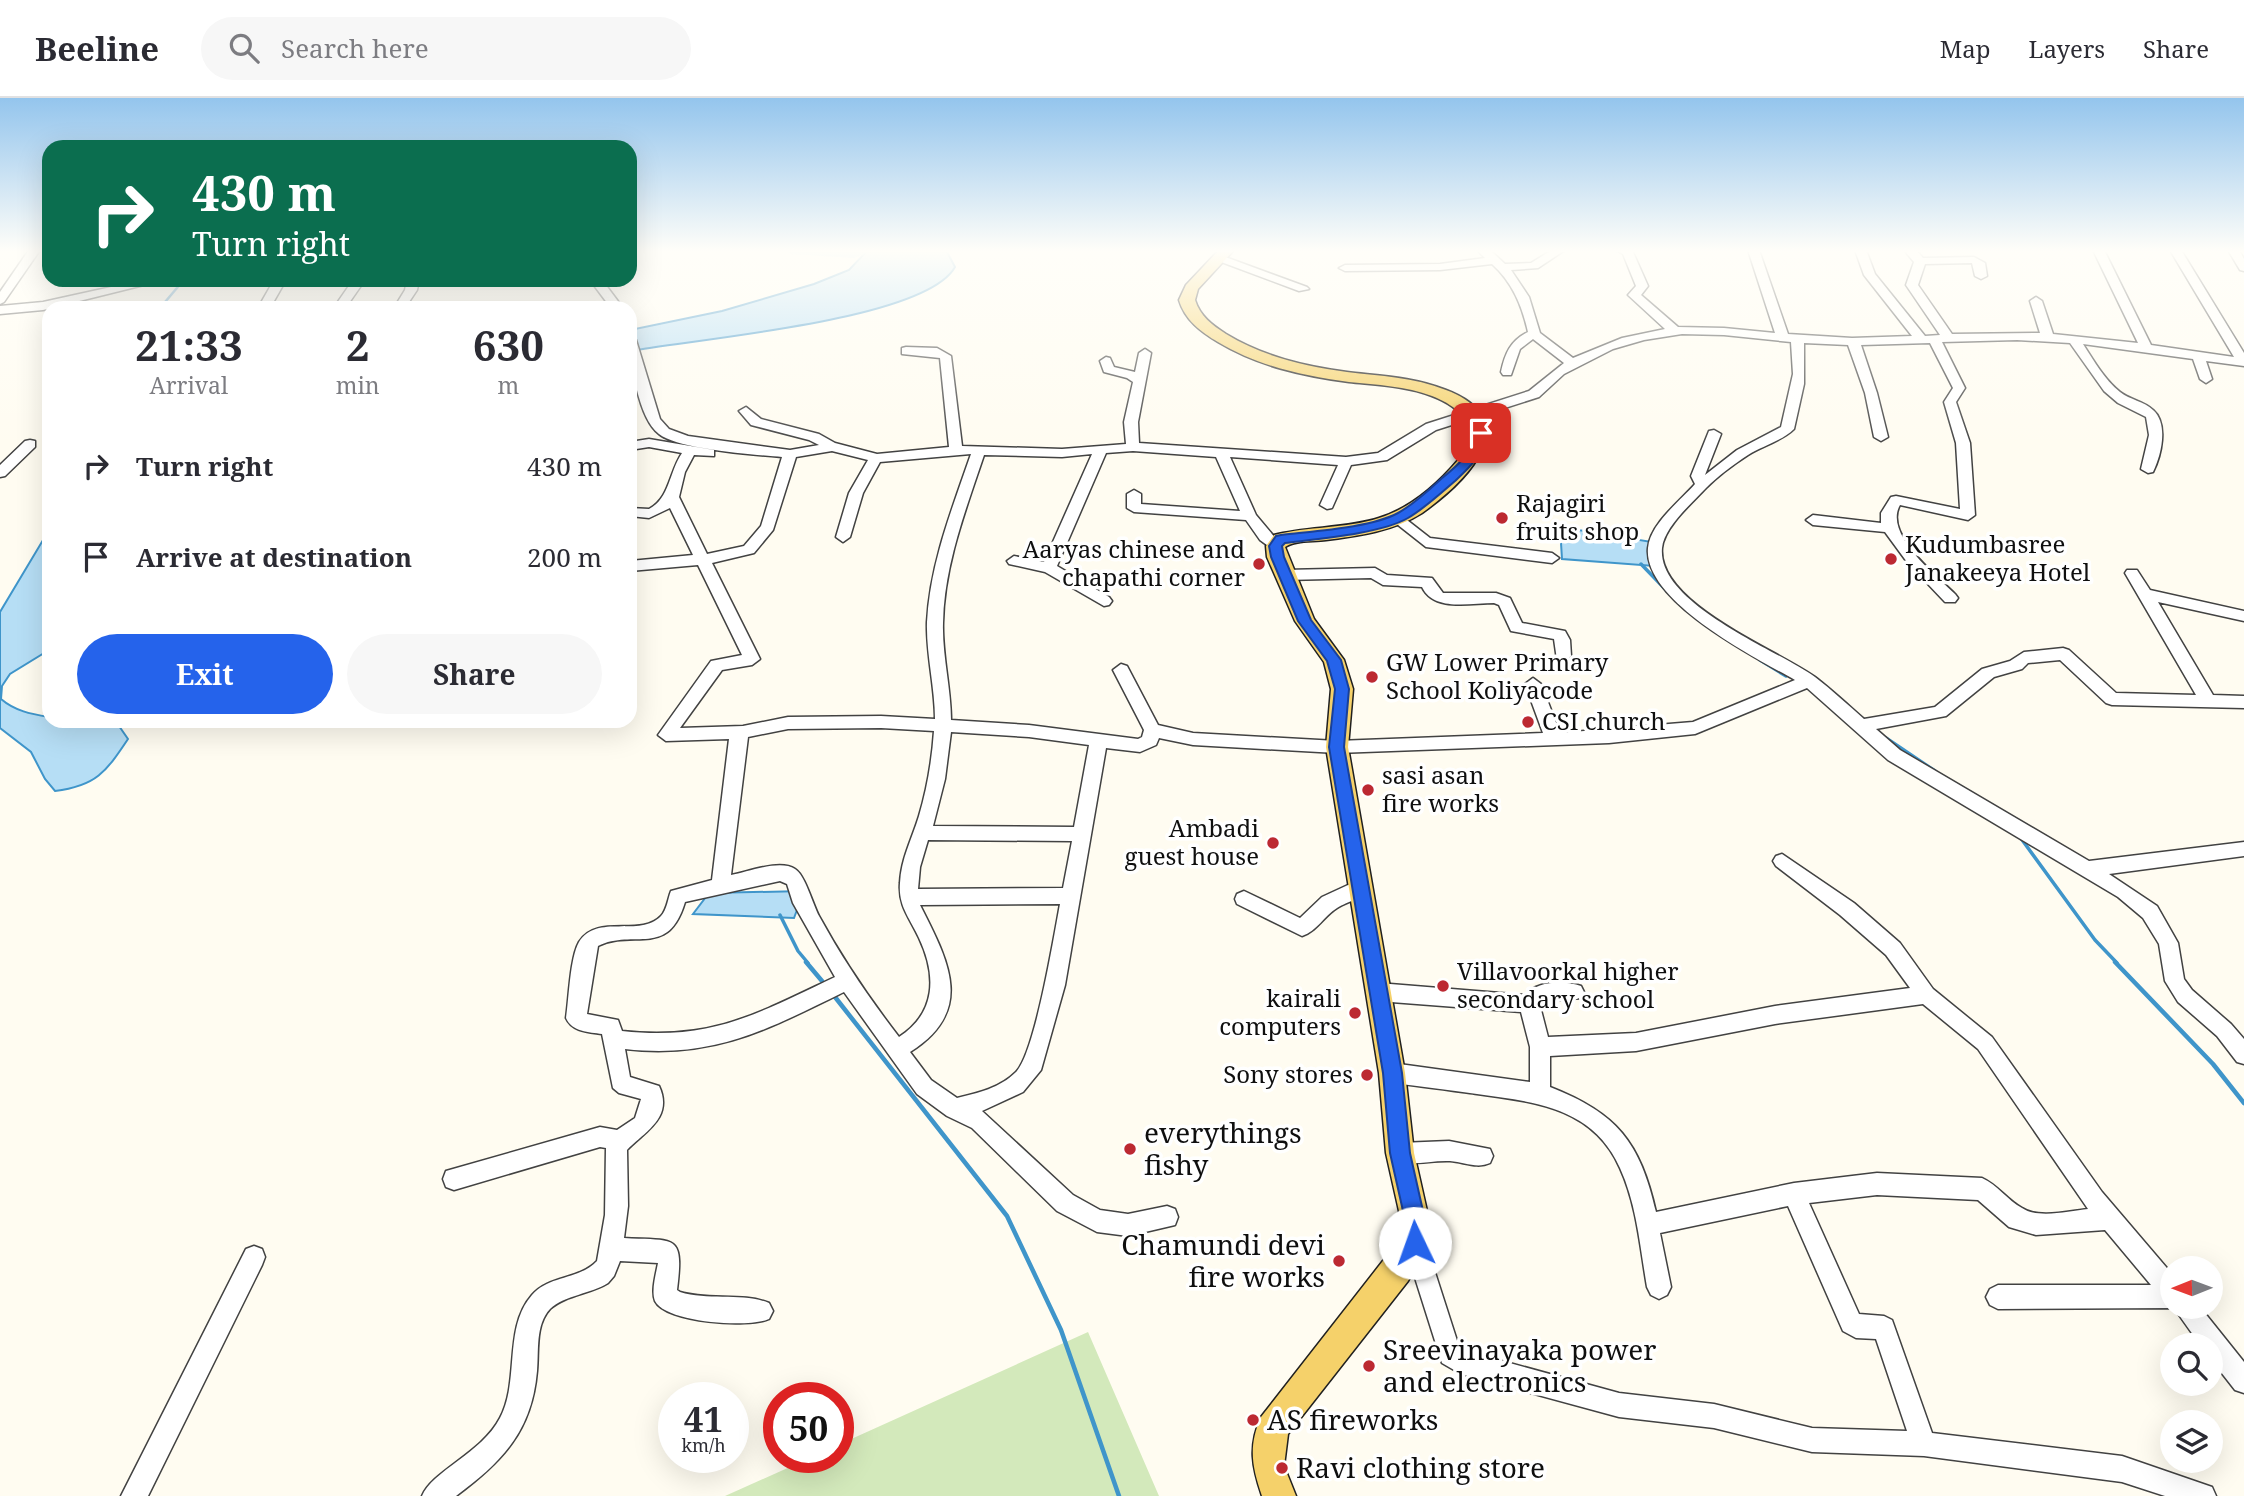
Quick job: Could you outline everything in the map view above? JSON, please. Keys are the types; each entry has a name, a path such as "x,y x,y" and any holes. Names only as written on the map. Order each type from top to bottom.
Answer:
{"main road":[{"path":"1194,315 1224,340 1264,360 1293,369 1419,386 1438,392 1470,413 1479,422 1481,433 1478,449 1469,462 1427,499 1398,518 1354,530 1281,539 1275,546 1305,621 1334,660 1342,689 1336,747 1392,1073 1400,1153 1413,1211 1415,1243 1389,1281 1272,1428 1268,1465 1279,1496"}],"street":[{"path":"1531,315 1534,334 1573,364"},
{"path":"1653,315 1675,331"},
{"path":"1775,315 1783,338"},
{"path":"1910,315 1934,339"},
{"path":"1924,315 1959,388 1950,402 1963,443 1968,515 1896,500 1888,516 1890,528 1908,554 1950,598"},
{"path":"2041,315 2048,338"},
{"path":"2133,315 2147,350"},
{"path":"2215,315 2233,348 2244,361"},
{"path":"637,363 654,420 664,432 685,440 767,452 790,454 832,447 876,458 909,458 956,450 1062,453 1133,447 1222,455 1346,461 1382,457 1431,427 1534,394 1542,384 1588,355 1627,341 1675,331 1727,332 1797,340 2048,338 2244,361"},
{"path":"1522,399 1507,378 1511,352 1522,339 1534,334"},
{"path":"1797,340 1801,359 1800,382 1787,429 1742,453 1702,484 1661,531 1655,548 1657,563 1665,581 1684,604 1747,646 1809,681 1865,725 1894,755 1951,786 2125,892 2150,912 2168,943 2175,981 2185,996 2224,1030 2244,1055"},
{"path":"1853,341 1871,393 1881,437"},
{"path":"2075,341 2087,363 2122,400 2148,412 2153,418 2155,449 2148,469"},
{"path":"906,351 937,352 944,356 948,364 956,450"},
{"path":"1133,447 1131,422 1145,353"},
{"path":"2198,356 2206,379"},
{"path":"1105,361 1108,369 1131,375 1140,382"},
{"path":"746,411 756,422 814,437 832,447"},
{"path":"1702,484 1698,476 1714,433"},
{"path":"637,445 649,443 747,458 767,452"},
{"path":"0,473 30,444"},
{"path":"637,513 646,515 664,507 672,497 678,471 691,450"},
{"path":"897,1049 921,1034 931,1023 938,1005 940,985 932,947 925,929 912,913 909,897 915,851 938,774 944,725 935,623 940,583 947,550 979,450"},
{"path":"1049,568 1101,450"},
{"path":"637,565 732,555 748,550 768,527 790,454"},
{"path":"1222,455 1250,516 1260,533 1275,546"},
{"path":"843,537 856,493 876,458"},
{"path":"1327,505 1346,461"},
{"path":"1134,494 1134,508 1250,516"},
{"path":"672,497 752,659 717,665 666,735 743,732 768,725 802,722 881,722 1099,739 1145,746 1150,741 1152,730 1121,670"},
{"path":"1398,518 1426,542 1552,558"},
{"path":"1813,520 1890,528"},
{"path":"1014,561 1049,568 1104,601"},
{"path":"1285,575 1375,573 1383,580 1427,582 1433,594 1440,598 1496,598 1505,602 1516,627 1559,635 1563,656"},
{"path":"2132,573 2207,700"},
{"path":"2145,594 2244,616"},
{"path":"1865,725 1940,712 1988,673 2017,665 2024,658 2063,654 2112,699 2244,702"},
{"path":"1152,730 1193,739 1336,747 1609,737 1695,728 1809,681"},
{"path":"1534,684 1554,739"},
{"path":"721,885 738,738 743,732"},
{"path":"954,1109 1004,1093 1023,1082 1031,1070 1055,985 1099,739"},
{"path":"921,833 1083,834"},
{"path":"2087,869 2244,849"},
{"path":"1782,862 1847,909 1892,949 1926,995 1985,1043 2024,1102 2110,1219 2160,1279"},
{"path":"435,1496 485,1458 504,1436 518,1406 530,1329 541,1301 602,1274 606,1268 617,1200 616,1155 620,1141 645,1124 652,1093 622,1086 611,1026 583,1022 576,1018 587,943 598,936 646,932 659,927 667,922 678,896 780,873 789,874 795,881 800,898 820,936 862,1003 924,1087 954,1109 980,1121 1065,1203 1097,1221 1128,1225 1167,1217"},
{"path":"1244,899 1302,928 1328,904 1361,887"},
{"path":"909,897 1072,896"},
{"path":"615,1038 637,1042 692,1040 729,1034 849,979"},
{"path":"1378,992 1529,1004"},
{"path":"1529,1004 1539,993 1574,992"},
{"path":"1540,1046 1636,1042 1785,1013 1926,995"},
{"path":"1529,1004 1540,1046 1539,1093"},
{"path":"1392,1073 1539,1093 1562,1101 1606,1129 1624,1152 1637,1185 1659,1287"},
{"path":"454,1179 600,1137 620,1141"},
{"path":"1400,1153 1448,1151 1482,1156"},
{"path":"1646,1225 1794,1194 1877,1184 1982,1189 2017,1219 2027,1222 2110,1219"},
{"path":"1794,1194 1851,1323 1856,1326 1884,1328 1924,1444"},
{"path":"1415,1243 1450,1355 1461,1362 1619,1405 1714,1416 1812,1440 1924,1444 2122,1469 2203,1496"},
{"path":"610,1249 666,1252 670,1257 665,1296 671,1302 689,1307 761,1311"},
{"path":"134,1496 254,1257"},
{"path":"1998,1297 2160,1294"},
{"path":"2195,1320 2244,1381"}],"green space":[{"path":"1088,1332 1159,1496 725,1496 776,1473 854,1473 854,1438"}],"water":[{"path":"701,315 850,315 805,325 637,350 637,329"},
{"path":"1560,527 1652,542 1654,566 1562,559"},
{"path":"42,542 42,654 10,674 2,686 1,699 18,709 42,716 42,728 120,728 128,739 99,776 81,785 55,791 45,779 31,752 0,728 0,612"},
{"path":"804,891 794,918 693,914 709,893"}],"waterway":[{"path":"1641,564 1667,591"},
{"path":"1760,660 1786,676"},
{"path":"1886,738 1935,771"},
{"path":"2020,837 2095,940 2117,963"},
{"path":"780,915 798,951 808,963"},
{"path":"806,962 822,981"},
{"path":"2115,962 2213,1064 2244,1103"},
{"path":"835,997 1007,1216 1061,1330 1119,1496"}],"place":[{"name":"Rajagiri fruits shop","path":"1502,518"},
{"name":"Kudumbasree Janakeeya Hotel","path":"1891,559"},
{"name":"Aaryas chinese and chapathi corner","path":"1259,564"},
{"name":"GW Lower Primary School Koliyacode","path":"1372,677"},
{"name":"CSI church","path":"1528,722"},
{"name":"sasi asan fire works","path":"1368,790"},
{"name":"Ambadi guest house","path":"1273,843"},
{"name":"Villavoorkal higher secondary school","path":"1443,986"},
{"name":"kairali computers","path":"1355,1013"},
{"name":"Sony stores","path":"1367,1075"},
{"name":"everythings fishy","path":"1130,1149"},
{"name":"Chamundi devi fire works","path":"1339,1261"},
{"name":"Sreevinayaka power and electronics","path":"1369,1366"},
{"name":"AS fireworks","path":"1253,1420"},
{"name":"Ravi clothing store","path":"1282,1468"}],"route":[{"path":"1415,1243 1413,1211 1400,1153 1392,1073 1336,747 1342,689 1334,660 1305,621 1277,557 1275,546 1281,539 1354,530 1401,517 1427,499 1469,462 1478,449 1481,433"}]}
